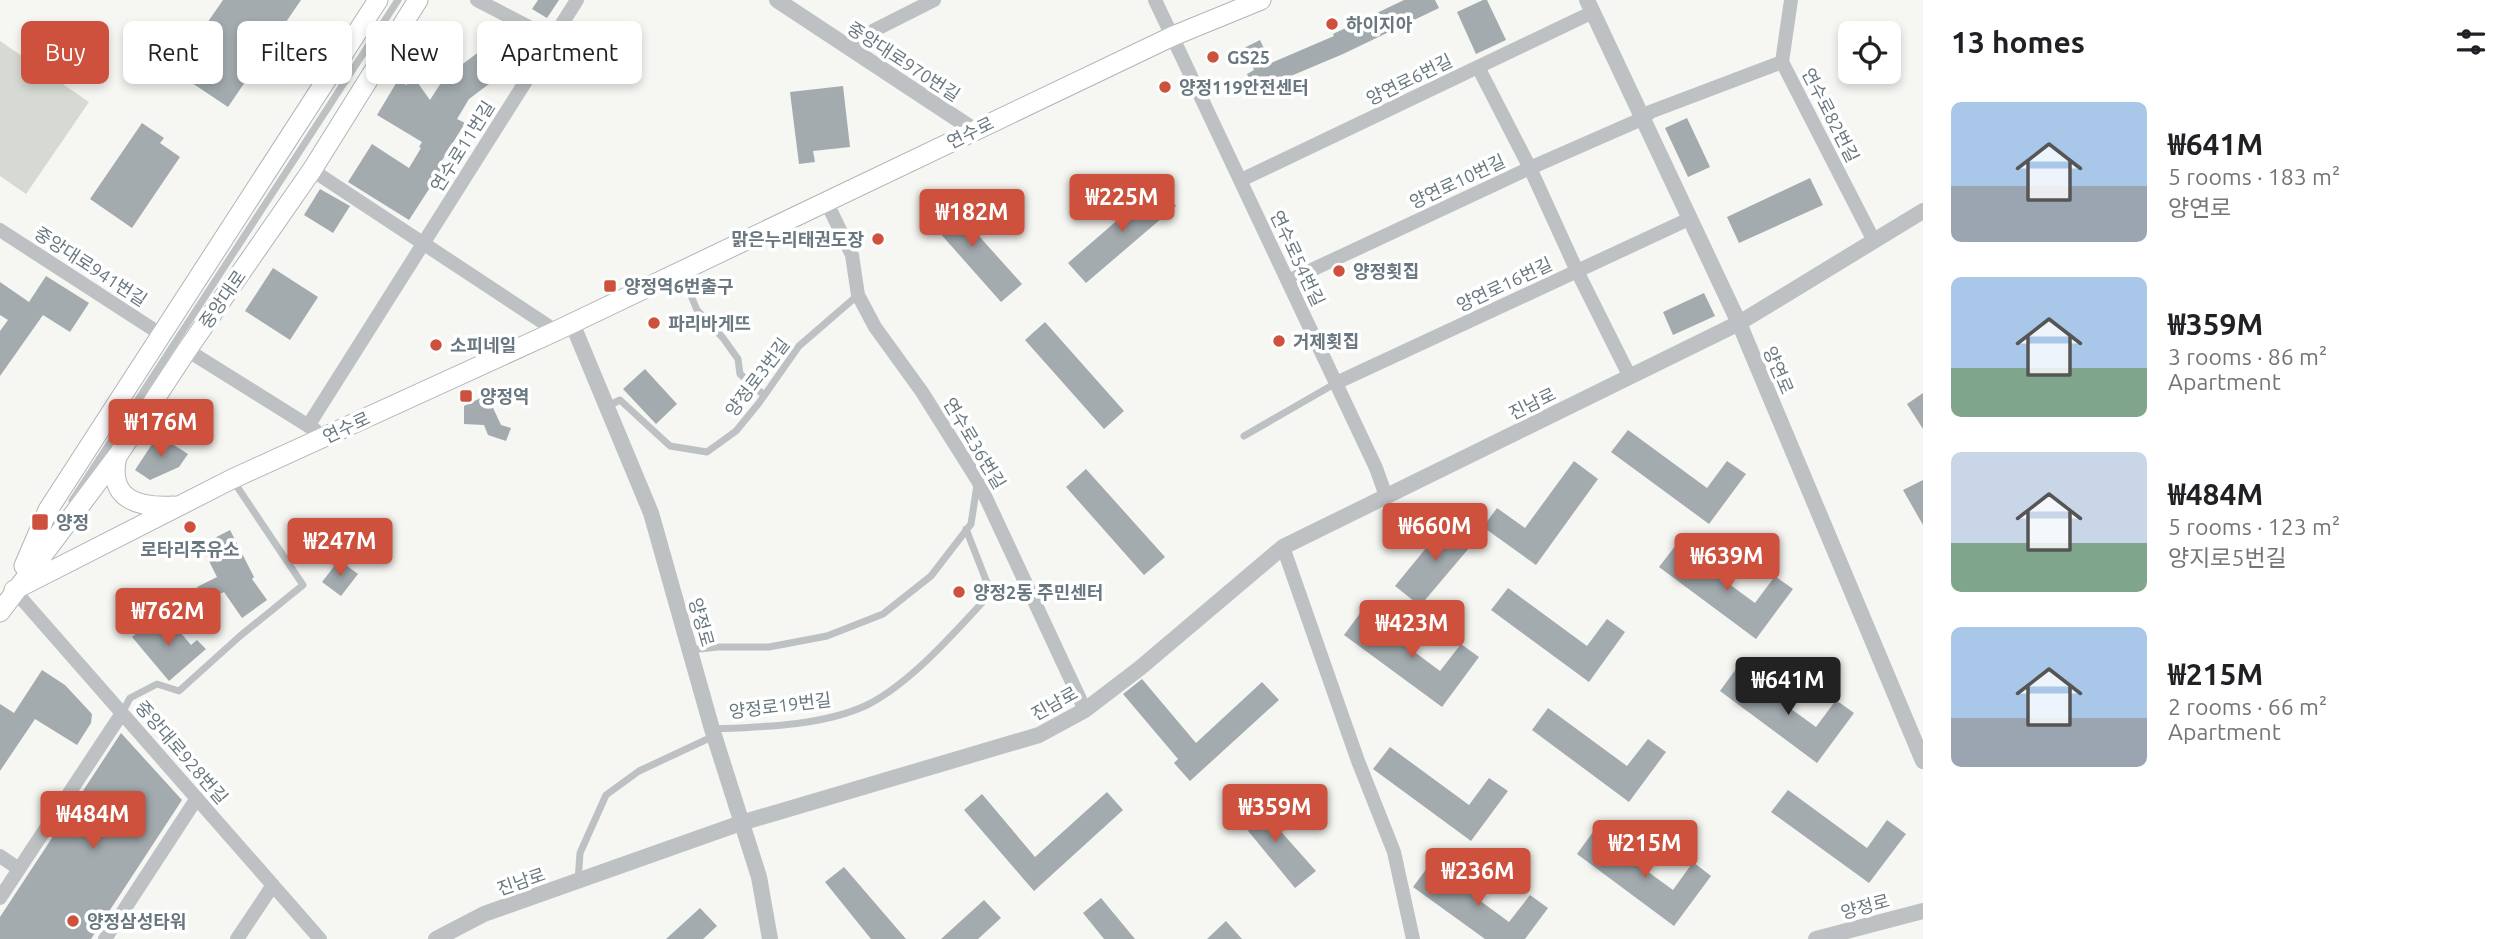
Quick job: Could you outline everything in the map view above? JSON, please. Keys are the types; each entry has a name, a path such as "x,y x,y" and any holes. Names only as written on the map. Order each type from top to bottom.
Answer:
{"main road":[{"name":"중앙대로","path":"0,612 7,585 48,510 378,0"},
{"name":"중앙대로","path":"7,585 118,454 312,170 418,0"},
{"name":"연수로","path":"7,585 564,327 1173,36 1261,0"},
{"path":"118,454 114,472 116,486 127,497 153,507 179,506"}],"street":[{"path":"477,0 517,21"},
{"name":"연수로11번길","path":"564,21 577,0"},
{"name":"중앙대로970번길","path":"777,0 974,130"},
{"path":"845,45 934,0"},
{"name":"연수로54번길","path":"1155,0 1387,496"},
{"name":"연수로82번길","path":"1791,0 1782,62 1874,241"},
{"name":"양연로6번길","path":"1241,180 1478,67 1590,6"},
{"name":"양연로","path":"1590,6 1738,323 1923,761"},
{"name":"양연로10번길","path":"1288,281 1644,118 1650,112 1782,62"},
{"path":"1478,67 1530,168 1630,377"},
{"name":"연수로11번길","path":"308,425 524,84"},
{"path":"312,170 564,327"},
{"name":"연수로36번길","path":"826,201 852,255 858,295 874,327 922,392 978,481 1085,710"},
{"name":"진남로","path":"436,939 484,914 741,823 1039,735 1085,710 1140,668 1283,547 1738,323 1923,211"},
{"name":"양연로16번길","path":"1336,383 1689,219"},
{"name":"중앙대로941번길","path":"0,230 162,335"},
{"name":"양정로","path":"564,327 606,406 651,513 713,733 759,877 770,939"},
{"path":"187,350 326,437"},
{"path":"1283,547 1358,761 1394,852 1413,939"},
{"name":"중앙대로928번길","path":"7,585 320,939"},
{"path":"0,898 122,713"},
{"path":"104,939 197,799"},
{"path":"0,856 19,869"},
{"path":"237,939 273,885"},
{"name":"양정로","path":"1816,939 1923,911"}],"lane":[{"path":"7,585 398,0"},
{"path":"681,271 697,310 738,359 740,373 764,396"},
{"name":"양정로3번길","path":"606,406 620,400 670,446 707,452 736,430 799,346 858,295"},
{"path":"1244,436 1336,383"},
{"path":"122,713 130,698 157,684 179,691 240,636 303,586 232,479"},
{"path":"690,650 769,647 827,636 883,614 931,576 971,524 978,481"},
{"name":"양정로19번길","path":"713,733 832,716 867,705 903,680 964,623 991,593 966,530"},
{"path":"578,882 580,853 606,795 639,771 713,733"}],"shaded area":[{"path":"0,41 21,55 21,84 63,84 89,102 26,194 0,176"}],"building":[{"path":"223,0 301,0 287,21 237,21 237,84 244,84 228,107 194,84 223,84 223,21 209,21"},
{"path":"538,0 559,0 547,18 532,9"},
{"path":"1404,0 1435,0 1439,8 1343,54 1255,91 1247,74 1254,70 1244,48 1260,40 1271,63 1334,36 1333,34"},
{"path":"1487,0 1506,40 1476,54 1457,12"},
{"path":"477,53 477,84 489,84 469,99 457,119 465,123 438,167 442,169 409,220 348,182 372,144 409,168 421,148 419,147 422,142 377,115 396,84 419,84 430,100 440,84 463,84 463,64"},
{"path":"843,86 850,147 813,151 815,162 799,164 790,92"},
{"path":"1687,118 1710,167 1688,177 1665,128"},
{"path":"142,123 164,138 160,143 180,157 132,228 90,199"},
{"path":"1810,178 1823,205 1739,243 1727,217"},
{"path":"1158,185 1176,206 1086,283 1068,263"},
{"path":"320,189 350,206 333,233 304,215"},
{"path":"943,196 1022,284 1001,302 923,214"},
{"path":"273,268 318,297 290,340 245,311"},
{"path":"46,276 89,303 70,332 43,315 0,376 0,331 8,320 0,315 0,282 29,302"},
{"path":"1704,293 1715,316 1673,335 1663,312"},
{"path":"1045,322 1124,411 1104,429 1025,340"},
{"path":"645,369 677,404 656,424 623,389"},
{"path":"1923,393 1923,429 1907,404"},
{"path":"487,395 501,425 511,428 506,441 488,435 484,425 464,424 464,406"},
{"path":"1628,430 1707,488 1727,461 1746,474 1709,524 1611,452"},
{"path":"158,435 188,454 179,467 150,480 135,470"},
{"path":"1574,461 1598,479 1536,565 1483,527 1497,508 1525,528"},
{"path":"1086,469 1165,557 1144,575 1066,487"},
{"path":"1923,480 1923,525 1903,490"},
{"path":"1449,520 1475,541 1420,606 1395,586"},
{"path":"230,530 254,577 252,579 267,600 242,618 224,592 205,602 197,587 217,577 201,545"},
{"path":"1676,545 1755,603 1775,576 1793,589 1756,639 1659,567"},
{"path":"339,560 358,574 341,596 322,582"},
{"path":"1508,588 1587,646 1607,619 1625,632 1589,682 1491,610"},
{"path":"1361,612 1440,671 1461,644 1479,657 1442,707 1344,635"},
{"path":"169,619 191,645 197,640 206,649 169,681 132,637 150,624 153,627 160,621 163,624"},
{"path":"1736,669 1816,727 1836,700 1854,713 1817,763 1720,691"},
{"path":"42,670 65,685 92,714 91,723 77,745 35,719 0,771 0,704 14,713"},
{"path":"1142,679 1196,743 1262,682 1279,700 1190,781 1174,763 1178,759 1123,694"},
{"path":"1548,708 1627,766 1648,739 1666,752 1629,802 1532,730"},
{"path":"121,733 182,800 91,939 0,939 0,917"},
{"path":"1390,747 1469,805 1489,778 1508,791 1471,841 1373,769"},
{"path":"1788,790 1867,848 1887,820 1906,834 1869,883 1771,812"},
{"path":"1107,792 1123,810 1034,891 964,810 982,794 1035,857"},
{"path":"1253,800 1316,871 1295,888 1235,815"},
{"path":"1593,832 1673,890 1693,862 1711,876 1674,926 1577,854"},
{"path":"1430,864 1509,922 1530,895 1548,908 1525,939 1485,939 1413,887"},
{"path":"844,867 906,939 871,939 825,882"},
{"path":"1101,898 1135,939 1104,939 1083,913"},
{"path":"984,900 1001,918 978,939 941,939"},
{"path":"700,908 717,926 703,939 666,939"},
{"path":"1226,921 1242,939 1207,939"}],"place":[{"name":"하이지아","path":"1332,24"},
{"name":"GS25","path":"1213,57"},
{"name":"양정119안전센터","path":"1165,87"},
{"name":"맑은누리태권도장","path":"878,239"},
{"name":"양정횟집","path":"1339,271"},
{"name":"양정역6번출구","path":"610,286"},
{"name":"파리바게뜨","path":"654,323"},
{"name":"거제횟집","path":"1279,341"},
{"name":"소피네일","path":"436,345"},
{"name":"양정역","path":"466,396"},
{"name":"양정","path":"40,522"},
{"name":"로타리주유소","path":"190,527"},
{"name":"양정2동 주민센터","path":"959,592"},
{"name":"양정삼성타워","path":"73,921"}]}
